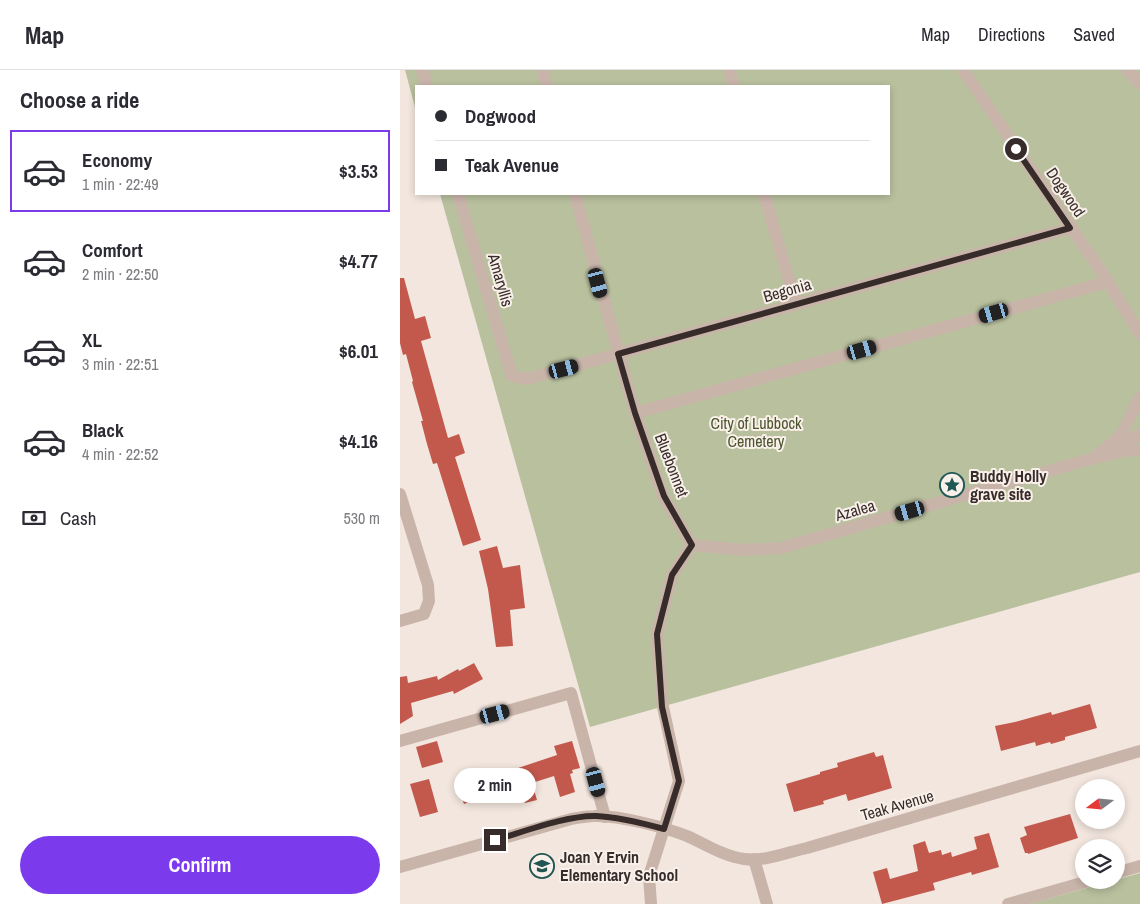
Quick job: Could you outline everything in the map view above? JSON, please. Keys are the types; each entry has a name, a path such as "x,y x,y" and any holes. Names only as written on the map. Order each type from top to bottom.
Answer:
{"street":[{"path":"422,70 427,85"},
{"path":"543,70 546,85"},
{"path":"729,70 734,85"},
{"name":"Dogwood","path":"963,70 1108,282 1140,334"},
{"path":"1127,70 1140,84"},
{"name":"Amaryllis","path":"458,195 512,376"},
{"name":"Bluebonnet","path":"574,195 635,413 664,496 692,545"},
{"path":"764,195 796,304"},
{"name":"Begonia","path":"512,376 528,379 1070,228"},
{"path":"635,413 1108,282"},
{"path":"1094,458 1120,435 1140,398"},
{"path":"1094,458 1140,434"},
{"name":"Azalea","path":"692,545 745,550 781,548 1094,458 1123,451 1140,450"},
{"path":"400,494 428,585 429,602 424,614 400,621"},
{"path":"651,904 649,876 679,781 662,707 657,634 672,575 692,545"},
{"path":"400,741 571,693 605,817 594,816 571,819 400,867"},
{"name":"Teak Avenue","path":"605,817 632,821 685,835 722,853 744,859 764,858 807,848 1140,751"},
{"path":"754,859 767,904"},
{"path":"1125,870 1140,866"},
{"path":"1008,904 1075,885"}],"green space":[{"name":"City of Lubbock Cemetery","path":"405,70 1140,70 1140,572 590,727 440,195 890,195 890,85 415,85 415,107"},
{"path":"1140,873 1140,904 1029,904 1083,889 1125,889 1125,877"}],"building":[{"path":"400,278 404,278 415,319 425,316 431,338 421,341 448,438 459,434 465,453 455,457 481,540 463,546 437,463 433,464 406,354 403,355 400,343"},
{"path":"497,546 503,568 520,565 525,608 510,610 513,646 496,647 488,589 479,551"},
{"path":"474,663 483,679 454,694 453,691 411,703 413,716 400,724 400,677 407,676 408,683 437,676 438,680"},
{"path":"1090,704 1097,728 1065,737 1065,740 1051,744 1050,742 1036,746 1035,742 1001,751 995,726 1051,712 1052,715"},
{"path":"437,741 443,762 422,768 416,747"},
{"path":"572,741 580,768 572,770 573,773 570,774 575,792 560,797 554,776 532,783 537,800 525,803 515,769 557,755 554,746"},
{"path":"874,752 876,757 883,755 892,788 848,801 846,794 823,801 824,804 794,812 786,784 838,767 837,763"},
{"path":"471,773 473,780 492,774 498,791 464,804 456,778"},
{"path":"429,779 438,812 420,817 410,784"},
{"path":"1070,814 1078,838 1028,854 1025,853 1020,838 1027,835 1024,827"},
{"path":"989,833 999,867 972,875 971,872 933,883 935,890 882,904 873,872 887,868 890,879 918,871 913,845 925,841 929,853 941,850 942,855 951,852 952,857 977,849 974,837"}],"place":[{"name":"Buddy Holly grave site","path":"952,485"},
{"name":"Joan Y Ervin Elementary School","path":"542,866"}],"route":[{"path":"495,840 571,819 594,816 618,818 664,829 679,781 662,707 657,634 672,575 692,545 664,496 635,413 618,354 1070,228 1016,149"}]}
